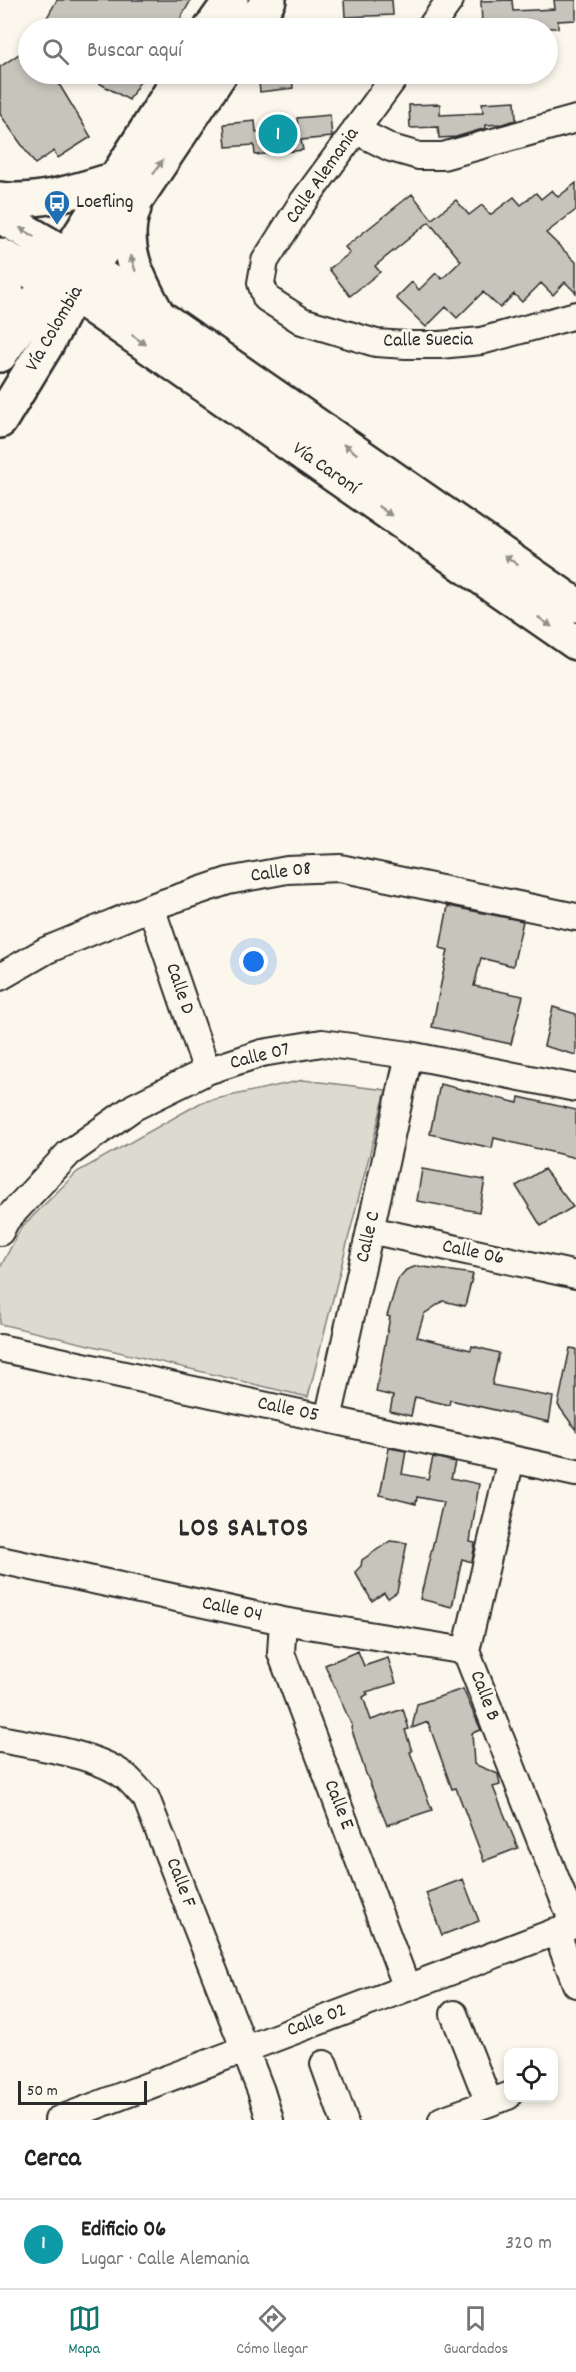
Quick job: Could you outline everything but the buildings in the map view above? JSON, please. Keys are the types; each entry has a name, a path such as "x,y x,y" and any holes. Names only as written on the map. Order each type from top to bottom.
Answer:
{"main road":[{"path":"218,18 231,0"},
{"path":"257,18 269,0"},
{"path":"158,315 130,259 127,187 177,84"},
{"path":"70,275 127,187 212,84"},
{"path":"0,199 22,202 58,195 127,187"},
{"path":"0,216 70,275"},
{"path":"0,255 70,275"},
{"path":"0,275 8,294 7,345"},
{"name":"Vía Caroní","path":"70,275 158,315 576,605"},
{"name":"Vía Caroní","path":"70,275 110,320 576,643"},
{"name":"Vía Colombia","path":"0,421 47,344 70,275"},
{"name":"Vía Colombia","path":"7,345 70,275"},
{"path":"47,344 61,327 81,320 110,320"}],"street":[{"path":"437,18 450,0"},
{"name":"Calle Alemania","path":"261,283 265,261 300,206 390,84"},
{"path":"356,130 391,148 419,156 443,156 576,119"},
{"name":"Calle Suecia","path":"261,283 266,298 302,321 376,343 440,345 481,341 576,315"},
{"name":"Calle 08","path":"0,976 47,950 151,907 228,881 287,870 340,867 576,917"},
{"name":"Calle D","path":"151,907 207,1071"},
{"name":"Calle 07","path":"0,1232 6,1220 69,1153 134,1107 207,1071 262,1053 321,1043 410,1054 576,1088"},
{"name":"Calle C","path":"328,1419 410,1054"},
{"name":"Calle 06","path":"370,1230 576,1275"},
{"name":"Calle 05","path":"0,1348 576,1473"},
{"name":"Calle B","path":"511,1459 466,1651 569,1927 576,1984"},
{"name":"Calle 04","path":"0,1560 283,1621 466,1651"},
{"name":"Calle E","path":"283,1621 281,1653 407,1988"},
{"name":"Calle F","path":"0,1739 58,1750 93,1760 124,1776 146,1798 261,2091 270,2120"},
{"name":"Calle 02","path":"58,2120 569,1927"},
{"path":"442,2120 499,2099 454,2014"},
{"path":"324,2064 344,2120"}],"shaded area":[{"path":"303,1080 386,1090 308,1397 0,1324 0,1268 21,1228 77,1172 202,1102"}],"place":[{"name":"Edificio 06","path":"278,134"},
{"name":"Loefling","path":"57,226"}],"district":[{"name":"LOS SALTOS","path":"244,1529"}]}
